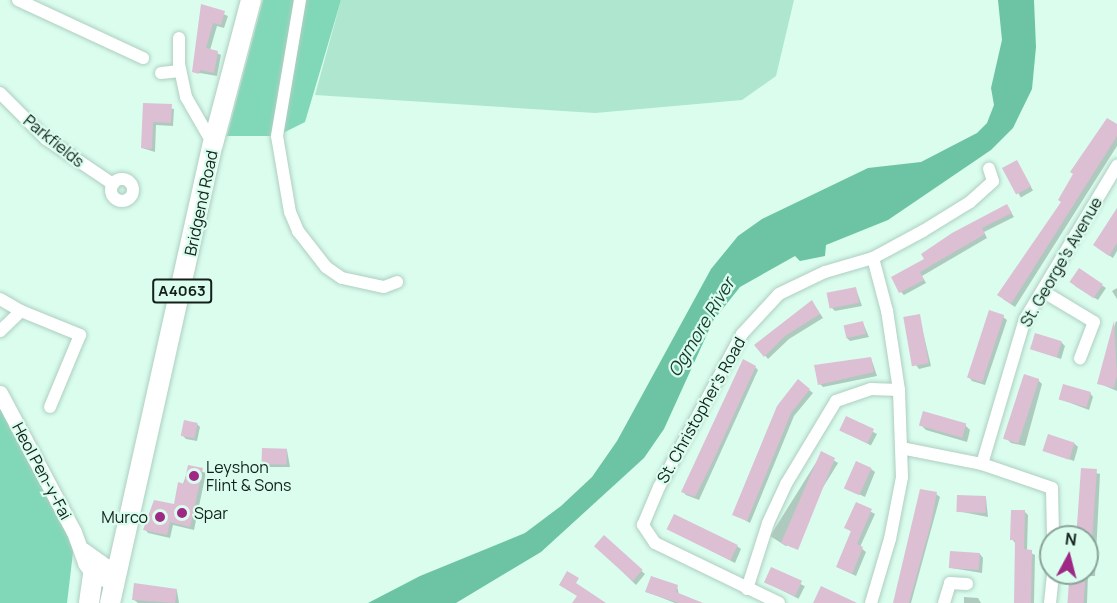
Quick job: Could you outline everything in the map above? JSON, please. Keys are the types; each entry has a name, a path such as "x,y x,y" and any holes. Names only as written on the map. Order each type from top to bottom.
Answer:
{"main road":[{"name":"Bridgend Road","path":"116,584 213,144 251,0"},
{"path":"89,603 93,574"},
{"name":"A4063","path":"110,603 116,584"}],"street":[{"path":"18,0 143,58"},
{"path":"300,0 282,91 278,136 290,212 298,231 326,267 342,278 384,287 397,282"},
{"path":"179,39 180,71 192,110 213,144"},
{"path":"161,73 180,71"},
{"name":"Parkfields","path":"0,93 46,139 113,184"},
{"name":"St. George's Avenue","path":"982,464 1025,319 1044,292 1117,166"},
{"name":"St. Christopher's Road","path":"779,603 655,543 643,525 659,487 742,334 779,294 825,272 873,258 970,202 993,181 990,169"},
{"path":"871,603 890,538 902,477 899,390 887,311 873,258"},
{"path":"1044,292 1094,322 1080,358"},
{"path":"0,299 21,311 80,335 50,407"},
{"path":"0,331 21,311"},
{"path":"747,588 782,494 836,401 871,389 899,390"},
{"name":"Heol Pen-y-Fai","path":"0,393 87,552 93,574"},
{"path":"902,448 982,464 1052,488 1053,525"},
{"path":"87,552 124,547"},
{"name":"Heol Pen-y-Fai","path":"87,552 106,566 116,584"},
{"path":"93,574 116,584"},
{"path":"944,603 950,583 967,584"},
{"path":"1050,603 1052,585"}],"shaded area":[{"path":"263,0 341,0 305,122 277,136 227,136"},
{"path":"341,0 794,0 776,76 742,100 595,113 315,95"},
{"path":"0,407 74,544 67,603 0,603"}],"water":[{"name":"Ogmore River","path":"998,0 1034,0 1036,47 1032,89 1013,128 991,150 888,220 826,245 825,256 800,261 795,256 740,287 713,321 664,429 644,458 541,552 456,603 368,603 420,576 525,533 561,506 592,477 617,441 711,269 738,236 762,219 868,168 921,162 977,133 987,123 994,105 991,88 1002,40"}],"building":[{"path":"201,4 225,11 221,25 213,23 206,48 218,51 214,73 200,70 199,74 192,72"},
{"path":"143,103 172,104 171,123 153,122 152,149 141,148"},
{"path":"1107,118 1117,124 1117,136 1011,304 997,295 1061,202 1058,200 1073,174 1070,172"},
{"path":"1017,160 1031,186 1016,194 1002,168"},
{"path":"1007,204 1012,213 982,228 985,234 920,272 924,280 899,293 891,277 924,259 921,254 952,233"},
{"path":"1117,208 1117,243 1109,256 1093,245"},
{"path":"1079,268 1103,284 1094,298 1069,282"},
{"path":"856,287 859,303 830,308 827,293"},
{"path":"812,300 820,314 785,336 764,357 754,345"},
{"path":"989,310 1004,315 982,382 967,378"},
{"path":"920,314 929,363 912,366 903,317"},
{"path":"863,321 866,334 846,338 844,325"},
{"path":"1114,321 1117,375 1114,388 1097,384"},
{"path":"1035,333 1062,341 1057,357 1030,349"},
{"path":"871,357 874,372 818,385 814,365"},
{"path":"743,359 756,366 712,463 695,497 681,492"},
{"path":"1024,374 1039,379 1018,444 1003,439"},
{"path":"798,379 810,389 791,413 747,521 732,515 777,406"},
{"path":"1063,384 1091,392 1086,407 1059,399"},
{"path":"923,411 966,423 962,438 919,425"},
{"path":"846,416 874,429 867,444 839,431"},
{"path":"184,420 198,423 194,439 181,436"},
{"path":"1048,434 1075,443 1069,460 1042,451"},
{"path":"262,448 287,449 286,465 261,464"},
{"path":"821,451 835,458 798,550 781,543"},
{"path":"856,461 872,468 859,495 844,488"},
{"path":"188,465 203,468 190,527 170,522 167,535 143,530 154,500 174,504 178,482 184,484"},
{"path":"1081,468 1097,469 1093,525 1077,525"},
{"path":"920,489 937,492 931,523 909,603 893,603"},
{"path":"957,495 986,496 985,513 956,512"},
{"path":"856,502 872,509 857,544 863,547 852,574 836,567 851,531 844,528"},
{"path":"1011,510 1025,510 1024,549 1032,550 1031,603 1014,603 1015,540 1010,540"},
{"path":"674,514 738,545 730,560 667,529"},
{"path":"604,535 643,570 633,581 594,546"},
{"path":"950,551 980,553 979,570 949,568"},
{"path":"771,567 802,581 795,596 764,583"},
{"path":"567,571 579,578 576,583 606,603 572,603 577,596 559,585"},
{"path":"651,576 678,585 676,592 703,603 679,603 645,592"},
{"path":"134,583 177,589 175,603 132,600"},
{"path":"1069,585 1085,585 1084,603 1067,603"},
{"path":"821,586 857,603 813,603"}],"place":[{"name":"Leyshon Flint & Sons","path":"194,476"},
{"name":"Spar","path":"182,513"},
{"name":"Murco","path":"160,517"}]}
